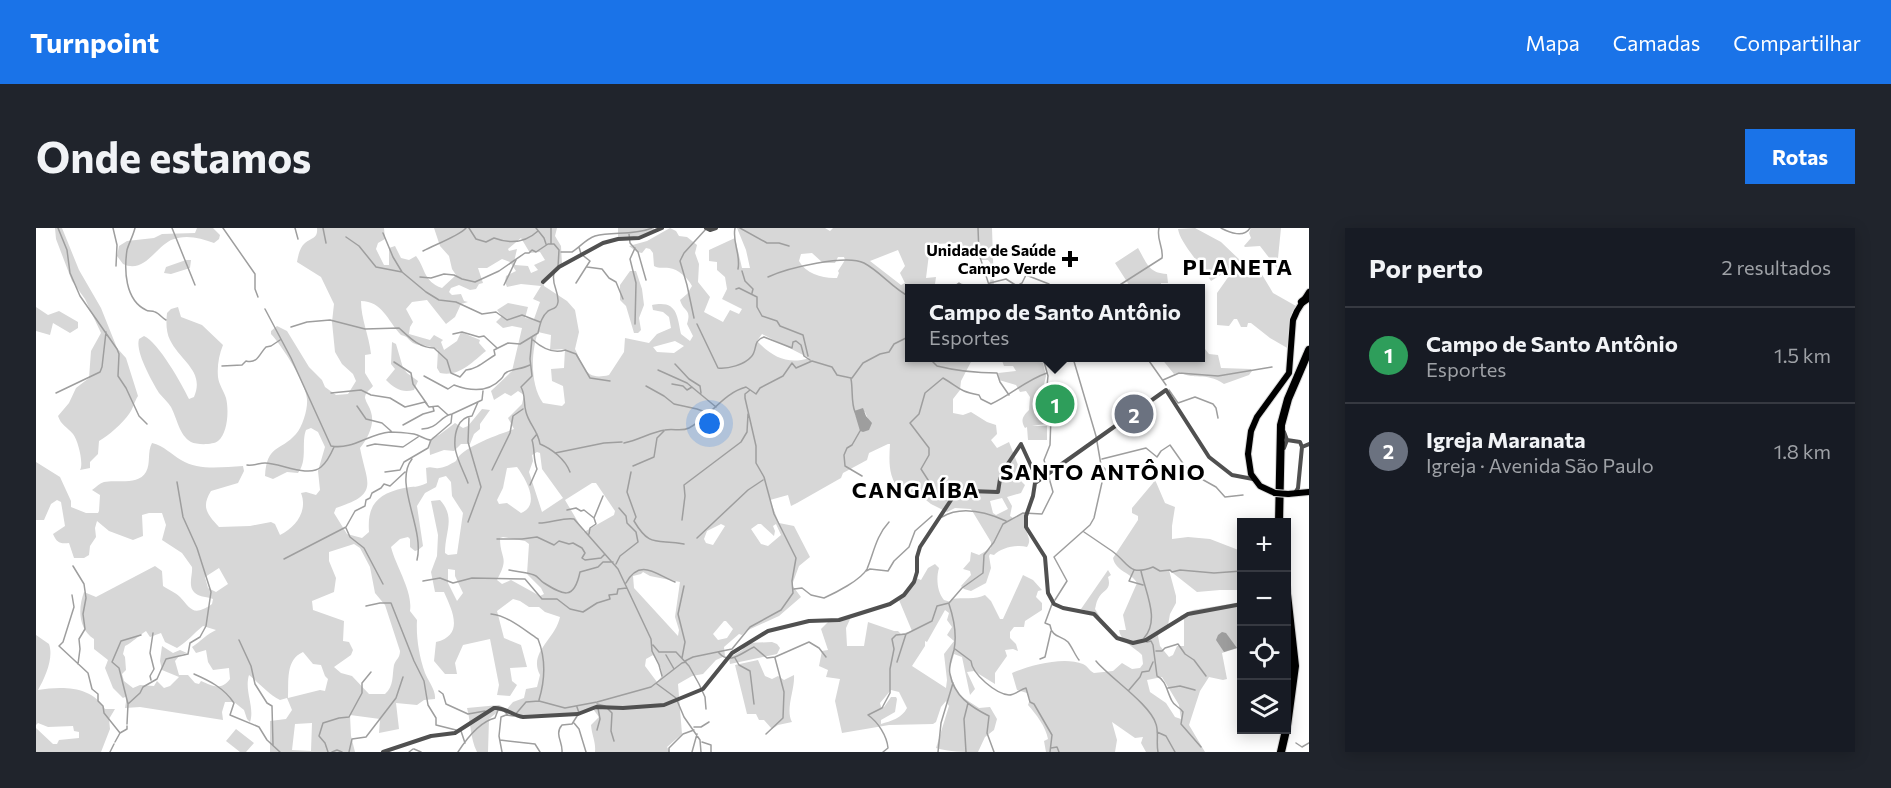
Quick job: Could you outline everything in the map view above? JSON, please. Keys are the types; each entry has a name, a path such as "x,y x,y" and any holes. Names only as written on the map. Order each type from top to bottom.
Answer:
{"highway":[{"path":"1280,518 1280,431 1288,399 1309,350"},
{"path":"1280,518 1282,456 1291,399 1309,357"},
{"path":"1283,746 1294,677 1296,647 1291,620"},
{"path":"1291,626 1296,647"},
{"path":"1290,680 1296,647 1291,626"},
{"path":"1291,636 1296,647"}],"main road":[{"path":"1308,294 1295,315 1292,325 1289,373 1257,417 1251,431 1249,462 1253,479 1264,489 1275,493 1309,492"}],"street":[{"path":"543,282 560,267 601,244 618,239 639,238 662,228"},
{"path":"706,228 710,230 716,228"},
{"path":"1035,483 1166,390 1207,455 1232,475 1253,479"},
{"path":"1285,436 1300,442 1302,450 1295,492"},
{"path":"383,752 432,736 455,733 494,708 501,708 517,716 578,714 596,706 623,708 669,703 705,687 732,653 768,631 809,621 839,620 896,601 904,596 914,582 920,547 952,499 958,494 969,491 998,492 1005,468 1021,444 1032,466 1035,483 1025,525 1045,557 1049,598 1060,607 1097,616 1117,638 1133,643 1143,642 1192,612 1237,605"},
{"path":"1302,450 1309,444"}],"shaded area":[{"path":"55,228 62,228 79,270 101,308 117,348 126,358 138,396 126,418 99,441 98,454 90,462 90,468 80,470 81,458 77,441 58,416 69,403 76,388 89,378 91,351 101,333 85,299 72,281 56,239"},
{"path":"197,228 213,228 220,235 219,239 214,243 198,238 177,238 165,244 149,259 137,266 123,264 117,256 119,246 127,241 154,238 162,234 195,233"},
{"path":"317,228 384,228 385,239 378,243 376,249 384,265 389,265 389,248 395,246 401,258 409,260 416,256 431,282 442,288 456,275 449,256 440,246 434,228 557,228 555,236 561,246 562,264 544,282 544,286 567,301 575,310 579,332 575,349 586,371 595,376 601,376 609,375 624,352 625,338 649,343 657,334 671,328 669,317 663,312 653,310 652,305 660,304 671,307 677,315 681,334 690,341 693,336 687,324 688,313 680,300 692,286 690,283 676,270 654,266 653,253 650,249 646,248 642,253 629,246 647,241 670,228 679,236 687,237 697,245 695,253 699,264 698,282 710,297 704,312 723,322 730,310 739,314 742,309 722,299 727,289 725,277 717,270 717,262 709,261 709,250 735,238 742,268 750,268 737,228 825,228 830,231 833,228 992,228 994,284 988,284 992,266 988,260 982,260 956,243 936,244 937,247 929,254 926,278 936,277 935,284 905,284 905,362 971,362 961,381 960,390 953,399 953,413 963,415 971,412 996,425 997,434 991,440 997,448 1009,442 1020,470 1020,480 1025,485 1021,493 1007,497 1012,506 1010,516 1013,518 1026,513 1029,540 1027,547 1009,547 994,555 990,554 991,568 986,583 971,591 964,589 961,586 971,575 970,571 963,569 970,561 971,552 979,555 991,548 991,542 971,509 955,508 947,512 931,504 917,493 900,491 891,474 890,444 888,444 869,453 867,460 843,473 841,478 791,506 788,495 770,500 779,523 794,526 810,557 799,566 792,585 801,597 779,616 742,635 739,634 724,647 725,656 716,660 703,674 692,676 678,684 682,734 667,747 670,752 595,752 591,725 599,717 593,709 581,713 520,715 501,709 489,719 488,752 477,752 467,708 499,705 507,709 513,702 524,698 526,689 537,687 540,675 537,659 560,617 545,612 539,607 529,607 513,599 497,611 504,638 521,645 527,667 510,668 512,681 517,685 510,696 497,695 499,685 490,639 463,645 455,663 457,674 445,674 434,661 436,642 451,634 454,621 444,592 435,592 431,572 437,556 438,535 431,501 440,500 448,513 445,553 448,555 457,554 463,513 452,496 451,482 446,476 439,478 436,487 425,493 417,506 423,546 415,551 410,547 408,537 400,539 391,547 407,587 410,611 417,620 421,660 435,696 435,699 424,700 417,705 396,703 399,729 379,733 380,719 350,715 351,736 355,752 270,752 270,721 286,719 292,710 287,698 280,700 276,698 249,675 250,722 244,710 234,702 225,702 222,712 223,720 140,707 125,708 127,696 123,698 113,688 105,668 108,660 94,649 94,639 82,624 80,611 84,592 96,597 155,566 162,571 163,586 178,595 193,610 206,608 212,604 213,599 194,592 191,586 192,567 182,553 162,540 166,525 162,513 142,515 143,536 133,540 109,531 97,521 96,537 90,546 89,555 84,558 74,558 69,543 59,542 53,534 65,526 61,502 57,500 51,504 44,520 36,520 36,462 60,477 71,501 71,507 86,513 98,513 99,511 100,495 92,490 100,484 109,481 132,481 146,472 152,443 195,466 211,468 243,466 244,471 238,483 211,491 206,506 211,518 219,527 250,526 271,522 275,524 280,535 291,528 302,512 301,493 316,495 320,490 318,471 325,447 318,432 311,428 306,430 303,463 298,473 287,472 273,479 265,476 271,453 299,431 305,417 307,403 306,392 298,375 271,331 277,326 287,331 309,367 322,380 325,387 336,395 348,394 356,381 335,352 332,322 334,304 321,277 297,262 302,247 315,236","holes":["521,238 530,253 540,252 545,260 534,265 538,270 531,273 528,266 515,265 517,249 509,251 508,249","898,250 905,266 900,273 905,283 901,285 870,261","812,253 823,263 835,263 838,257 844,257 845,260 838,271 837,278 816,275 802,266 799,261 801,254","502,259 510,262 516,271 506,276 507,287 521,284 541,286 533,299 540,302 534,319 525,318 528,307 508,303 497,310 502,316 496,322 503,328 512,326 522,328 512,371 491,391 494,400 505,393 511,396 518,391 524,395 522,404 508,418 514,429 473,446 448,466 426,468 427,483 395,491 381,497 376,502 370,515 369,532 362,538 347,534 334,513 336,508 350,503 365,492 367,479 360,448 368,435 372,421 365,398 373,386 365,373 365,355 371,354 361,301 374,304 379,308 401,335 413,343 438,350 437,368 440,373 454,373 465,368 486,351 479,343 480,340 461,332 457,341 444,350 441,342 443,340 434,335 430,340 409,334 413,322 406,309 412,302 427,300 446,324 455,317 461,304 468,302 464,301 461,294 452,295 449,292 451,288 459,285 470,290 476,289 479,284 483,283 478,268 487,268","538,332 551,335 550,350 565,349 564,368 551,369 552,381 563,386 565,403 562,406 543,403 539,396 534,378 534,349","762,334 809,358 787,360 768,351 757,341","675,341 684,346 674,353 657,352 653,347","854,411 865,412 868,419 862,432","540,453 542,469 563,498 542,512 529,472 533,461 532,455","517,467 530,492 530,504 527,509 521,513 507,503 499,504 497,500 503,488 507,468","592,483 596,483 615,511 614,515 584,532 565,500","1002,498 1008,509 996,515 993,513 990,501","721,524 725,526 713,545 706,543 704,539 707,531","758,524 774,536 773,526 776,524 781,535 768,546 761,544 751,529","503,537 525,541 529,544 527,574 544,594 540,596 511,580 502,584 497,580 504,562 500,538","354,544 360,548 370,567 375,593 385,605 400,651 394,665 391,684 385,694 369,694 352,676 341,673 334,667 351,655 353,650 349,642 343,641 344,621 313,610 312,601 334,592 336,578 329,561 329,552","219,568 228,584 216,592 208,588 205,577","448,569 455,570 455,576 463,593 457,601 448,583","643,572 650,576 680,582 675,617 679,630 678,636 634,588 633,576","724,621 733,629 727,638 718,640 713,634","203,626 216,630 192,647 196,653 206,650 208,662 213,670 229,668 230,679 227,683 213,686 201,681 199,684 188,675 179,675 175,661 180,655 187,653 180,650 173,653 162,646 160,661 162,670 179,677 170,686 164,688 157,681 154,686 140,685 133,688 124,681 122,674 126,670 123,654 125,646 143,633 146,631 150,637 161,633 165,642 177,648","303,652 313,664 321,665 328,679 325,691 320,690 288,698 293,660","653,655 661,668 662,676 657,682 645,666 646,659","312,723 311,751 292,750 295,724"]},
{"path":"618,228 654,228 654,231 638,238 618,238"},
{"path":"1195,228 1221,242 1243,263 1261,273 1273,293 1296,306 1289,349 1251,323 1248,323 1247,327 1241,327 1237,319 1234,319 1229,326 1217,325 1217,293 1229,276 1222,274 1211,281 1187,248 1178,229"},
{"path":"1251,228 1281,228 1277,268 1260,246 1244,246 1251,238 1249,233"},
{"path":"1138,248 1152,269 1167,274 1168,283 1128,284 1115,263"},
{"path":"191,260 190,268 171,274 164,273 166,267"},
{"path":"630,271 636,271 642,289 644,305 639,318 641,330 638,333 634,333 626,306 620,300 620,285"},
{"path":"36,307 48,315 59,311 78,322 78,328 70,333 53,323 50,335 36,331"},
{"path":"178,307 181,317 202,325 223,345 218,373 219,383 226,398 227,421 224,433 218,441 213,443 194,443 187,439 171,407 152,381 139,351 139,339 144,336 163,355 189,399 194,397 197,388 194,373 175,348 167,330 167,313"},
{"path":"392,342 396,344 403,368 418,381 414,390 399,390 386,380 395,369 391,364"},
{"path":"1205,349 1209,354 1218,355 1221,368 1251,369 1252,371 1249,375 1224,384 1211,378 1190,376 1180,372 1174,374 1164,362 1205,362"},
{"path":"1002,362 1043,362 1046,376 1043,389 1044,402 1051,423 1032,426 1047,426 1047,440 1028,440 1027,427 1025,428 1022,420 1029,410 1030,397 1026,391 1020,392 1016,385 999,380 998,373 1016,371 1013,366 1004,366"},
{"path":"1058,391 1065,412 1051,416 1045,395"},
{"path":"863,408 872,423 869,430 863,432 860,431 854,411"},
{"path":"482,409 490,410 470,444 461,444 454,451 444,450 430,455 429,442 433,437 455,423 463,428 468,426"},
{"path":"1155,479 1165,503 1175,507 1172,539 1188,537 1210,539 1237,549 1237,590 1197,592 1169,570 1176,603 1170,614 1168,625 1158,636 1160,646 1169,657 1173,655 1177,646 1184,646 1184,620 1180,616 1193,610 1237,603 1237,648 1222,653 1227,679 1209,677 1200,691 1189,725 1205,752 1146,752 1141,743 1143,737 1135,738 1112,722 1117,740 1115,752 1046,752 1044,741 1048,739 1045,730 1028,705 1030,699 1027,693 1017,690 1012,673 1057,661 1083,664 1094,673 1113,671 1122,663 1132,669 1140,668 1143,664 1142,655 1125,641 1119,630 1126,630 1123,615 1137,583 1117,566 1113,558 1138,520 1138,516 1132,513 1132,508","holes":["1162,677 1179,705 1181,719 1175,717 1166,703 1150,692 1147,680"]},
{"path":"935,564 939,568 938,585 944,600 951,602 951,599 985,595 991,601 1000,619 1003,619 1023,575 1033,580 1042,590 1038,591 1036,597 1042,603 1042,610 1025,621 1024,627 1014,627 1010,632 1010,638 1016,644 1018,651 1005,650 1007,656 995,673 995,684 974,671 967,672 975,689 970,695 962,657 954,654 949,672 959,695 979,708 990,707 997,719 994,730 985,737 978,752 936,748 949,706 946,701 933,724 889,725 842,733 835,701 840,679 826,677 828,670 819,666 822,651 828,650 821,629 829,621 851,617 846,628 847,646 864,646 868,622 901,634 912,631 899,600 916,578 921,580 928,568","holes":["945,610 949,613 947,620 952,627 947,635 954,641 944,654 946,688 912,666","891,690 899,692 907,708 899,717 881,724 881,720 895,712 896,697 891,697 884,707 881,707 880,703"]},
{"path":"1108,570 1111,575 1108,577 1109,585 1098,599 1095,609 1100,617 1081,609"},
{"path":"1222,632 1226,633 1237,648 1224,652 1216,640"},
{"path":"36,635 49,644 50,650 48,668 38,690 76,689 92,696 105,709 115,709 109,719 110,729 101,752 36,752 36,728 53,744 57,744 59,740 79,738 79,732 74,731 73,726 48,727 38,723 36,725"},
{"path":"772,642 780,648 777,654 730,664 729,658 742,650 747,643"},
{"path":"758,660 765,676 772,679 778,676 784,680 794,675 790,705 792,722 772,729 764,720 759,720 756,714 747,714 735,665"},
{"path":"236,729 254,743 246,752 240,752 226,741"}],"waterway":[{"path":"58,228 67,250 70,273 80,296 117,349 119,354 118,376 139,416 147,424"},
{"path":"113,228 117,245 116,266"},
{"path":"135,228 127,250 127,284 139,305 166,320"},
{"path":"172,228 195,285"},
{"path":"223,228 255,274 255,289 258,297"},
{"path":"295,228 298,239"},
{"path":"323,228 326,243"},
{"path":"423,251 466,228"},
{"path":"469,228 476,239 486,242 494,238 517,241 528,238 538,231"},
{"path":"536,228 546,244"},
{"path":"551,228 551,243"},
{"path":"561,252 572,252 595,236 637,232 652,228"},
{"path":"735,228 738,269"},
{"path":"740,228 767,243 789,246"},
{"path":"978,228 979,254 989,284"},
{"path":"1121,284 1162,258 1159,228"},
{"path":"1221,228 1241,234 1250,228"},
{"path":"694,318 680,261 684,253 706,229"},
{"path":"383,233 402,272 439,300 456,302 482,314 496,312 507,320 522,315 540,322"},
{"path":"629,234 630,243 638,252 646,280"},
{"path":"346,237 359,246 376,267 402,272"},
{"path":"420,277 431,278 444,274 475,282 499,271 525,253 532,250 536,252 548,244 554,244 559,250 558,267"},
{"path":"576,283 590,261 581,254 579,247"},
{"path":"635,248 630,259 636,283 635,324"},
{"path":"504,285 516,260"},
{"path":"768,277 816,263 855,261 864,263 905,294"},
{"path":"587,267 602,269 609,278 616,282 623,299"},
{"path":"742,271 745,281 753,289 752,293"},
{"path":"291,327 307,322 330,320 365,329 399,328 419,344 434,348 447,360 451,373 460,377 466,370 495,355 494,350 508,343 520,344 538,333 544,316 557,304 554,273"},
{"path":"1020,284 1026,275 1049,284"},
{"path":"989,284 1006,279 1014,284"},
{"path":"736,289 739,288 757,297 757,307 762,316 803,335 808,356"},
{"path":"265,309 291,358 331,446 346,446 390,432 414,434 431,440"},
{"path":"697,324 718,368 736,366 748,360 753,354 756,343 764,337 792,348 793,342 796,341 801,345 804,356 810,360"},
{"path":"56,393 100,372 106,332"},
{"path":"453,334 462,332 479,337 484,336 497,348"},
{"path":"532,338 530,359 532,376 521,387 526,412 540,444 558,455 570,472"},
{"path":"852,378 863,363 889,352 894,344 905,338"},
{"path":"222,366 242,365 246,361 253,361 266,347 280,340"},
{"path":"533,340 548,350 565,350 576,354 590,378 610,381"},
{"path":"624,443 660,431 689,428 704,418 730,394 746,387 756,394 760,388 783,376 792,363 796,368 812,361 832,367 837,375 851,378"},
{"path":"394,362 411,373 413,384 427,404"},
{"path":"933,362 937,366 952,369 997,373 1009,395"},
{"path":"883,752 888,748 884,734 868,715 882,708 890,693 890,669 894,649 892,639 896,635 906,634 932,621 937,606 949,603 962,588 983,573 984,555 1003,524 1023,513 1042,514 1053,492 1044,460 1050,445 1051,416 1046,396 1048,376 1044,362"},
{"path":"1055,600 1067,581 1054,557 1090,525 1094,518 1105,469 1101,465 1096,436 1074,362"},
{"path":"1150,362 1166,385"},
{"path":"675,364 689,379 700,386 701,393"},
{"path":"424,376 448,389 454,385 479,390 496,384 507,372 530,365"},
{"path":"1163,380 1179,373 1218,376 1272,367"},
{"path":"658,370 687,383 716,407"},
{"path":"939,497 921,469 929,455 929,448 910,423 919,414 925,393 943,378 963,390 979,395 981,399 991,404 1047,373"},
{"path":"851,379 855,412"},
{"path":"672,384 683,386 687,390 692,387"},
{"path":"646,386 674,404 708,413"},
{"path":"331,393 361,390 371,395 390,398 405,407 425,402 429,407 438,406 448,415"},
{"path":"685,661 693,657 732,649 750,627 781,610 793,593 792,581 796,558 774,514 764,477 756,463 756,446 745,398 745,394 750,390"},
{"path":"1169,390 1178,403 1195,397 1213,404 1218,418"},
{"path":"422,429 432,427 448,415 482,400 483,391"},
{"path":"468,483 457,456 455,436 460,423 463,419 472,416 478,402"},
{"path":"357,406 366,419 382,423 391,431"},
{"path":"403,425 434,411 433,407"},
{"path":"492,470 510,433 513,416 523,409"},
{"path":"385,472 400,470 404,462 428,448 431,440 451,423 452,414"},
{"path":"682,520 684,485 741,442 747,432 748,414"},
{"path":"468,522 481,487 468,442 469,417"},
{"path":"633,466 654,457 657,438 664,431"},
{"path":"860,431 844,455 845,466 862,476"},
{"path":"530,485 537,469 532,440 537,434"},
{"path":"367,446 375,444 403,447 418,437"},
{"path":"555,453 604,443 622,442"},
{"path":"1102,459 1146,448 1157,457 1170,445 1189,472 1216,487 1225,497 1243,495"},
{"path":"247,465 265,463 302,471 316,470 325,463 334,447"},
{"path":"412,459 407,469 406,480 417,534 417,560"},
{"path":"284,559 346,527 355,511 365,506 366,500 372,493 384,484 390,486 405,472"},
{"path":"631,472 627,492 636,517 634,521 640,530 654,541 684,544"},
{"path":"697,538 748,490 763,480"},
{"path":"128,704 143,687 157,679 166,659 188,654 190,643 200,637 206,626 211,592 197,548 183,517 177,482"},
{"path":"589,534 590,528 596,524 594,518 603,496"},
{"path":"567,510 576,508 584,510 594,518"},
{"path":"616,564 620,556 638,542 636,532 627,523 626,516 619,508"},
{"path":"942,517 958,511 974,511 1006,521"},
{"path":"866,571 870,569 888,571 894,561 909,547 915,531 932,516"},
{"path":"539,523 574,519 618,569 651,639 652,651 662,676"},
{"path":"794,589 802,588 811,595 824,598 854,582 867,569 878,539 889,522"},
{"path":"346,528 350,537 364,548 383,584"},
{"path":"1084,532 1134,569 1145,570 1153,567 1160,571 1170,570 1172,572 1180,570 1214,573 1237,571"},
{"path":"497,539 537,537 554,545 559,541 573,543 582,548 585,553 582,558 585,560 601,558 605,554"},
{"path":"509,570 528,573 551,587 567,593 575,588 580,572 598,567 603,562 613,562"},
{"path":"73,566 84,584 86,598 83,614 85,629 79,639 78,664"},
{"path":"626,583 631,575 643,569 675,582"},
{"path":"1134,570 1129,581 1143,585"},
{"path":"1141,571 1151,615 1149,631 1144,638"},
{"path":"423,581 440,578 453,583 472,578 525,579 542,599 557,599 570,609 583,612 597,603 610,599 609,595 617,594 618,589 627,588"},
{"path":"682,658 685,642 678,614 684,586"},
{"path":"72,595 74,607 63,642 59,646 88,673 92,689 98,694 98,701 103,706 104,713 120,733"},
{"path":"366,606 391,603 424,681 428,705 436,718 436,725 456,730"},
{"path":"949,604 955,633 954,650 950,662 952,682 964,700 989,716 987,733 994,752"},
{"path":"1052,604 1045,623 1050,625 1055,634 1068,642 1079,660"},
{"path":"491,614 510,620 538,639 544,670 539,700"},
{"path":"1040,659 1045,657 1051,631"},
{"path":"151,680 150,676 154,669 150,653 153,633"},
{"path":"897,662 906,634"},
{"path":"127,724 128,704 119,668 112,662 121,641 141,635"},
{"path":"239,640 251,666 255,684 267,703 272,706 273,745"},
{"path":"1147,642 1151,641 1153,645 1157,676 1164,683 1173,703 1183,712 1181,724 1201,747"},
{"path":"719,653 731,658 754,647 767,658 775,657 809,642 819,648 826,657"},
{"path":"1156,651 1162,651 1178,644 1206,676"},
{"path":"653,645 659,652 676,652 689,666 705,697 706,709"},
{"path":"955,649 971,661 976,672 986,683 998,691 1009,695 1026,688 1030,702 1034,704 1052,735 1050,752"},
{"path":"666,655 674,669"},
{"path":"735,658 739,665 750,671 754,704"},
{"path":"766,734 783,718 784,692 775,658"},
{"path":"1096,661 1152,716 1157,727 1158,752"},
{"path":"502,752 499,736 501,717 514,716 526,702 539,701 565,708 597,702 651,687 686,662"},
{"path":"1129,690 1142,672 1149,671 1153,662"},
{"path":"328,752 319,736 323,723 349,717 362,693 362,683 371,672"},
{"path":"194,674 211,682 226,693 234,703 230,715 259,727 267,740 280,752"},
{"path":"349,752 352,739 366,737 396,698 403,677"},
{"path":"938,752 941,723 953,683"},
{"path":"657,684 676,698 684,717 700,740 701,752"},
{"path":"1168,688 1180,686 1195,690"},
{"path":"439,691 443,694 446,704 468,714 485,711"},
{"path":"966,752 964,719 968,703"},
{"path":"597,704 605,706"},
{"path":"562,752 560,728 562,725 572,724 579,713 577,707"},
{"path":"597,730 600,719 598,708"},
{"path":"608,709 612,713 611,731 614,741"},
{"path":"458,752 469,736 495,718 498,710 508,715"},
{"path":"694,727 701,727 709,722"},
{"path":"574,723 579,729 586,752"},
{"path":"115,742 127,726"},
{"path":"669,752 669,748 683,734 694,730"},
{"path":"461,731 465,743"},
{"path":"1157,732 1166,736 1175,752"},
{"path":"692,752 697,734"},
{"path":"500,740 535,744 540,752"},
{"path":"702,742 711,745 711,752"},
{"path":"1296,743 1302,747 1309,743"},
{"path":"110,752 114,744"},
{"path":"1051,748 1057,747 1059,752"},
{"path":"409,752 413,749"},
{"path":"414,749 421,752"},
{"path":"332,752 337,750 342,752"}],"place":[{"name":"Unidade de Saúde Campo Verde","path":"1070,259"},
{"name":"Campo de Santo Antônio","path":"1055,404"},
{"name":"Igreja Maranata","path":"1134,414"}],"district":[{"name":"PLANETA","path":"1238,267"},
{"name":"SANTO ANTÔNIO","path":"1103,472"},
{"name":"CANGAÍBA","path":"916,490"}]}
